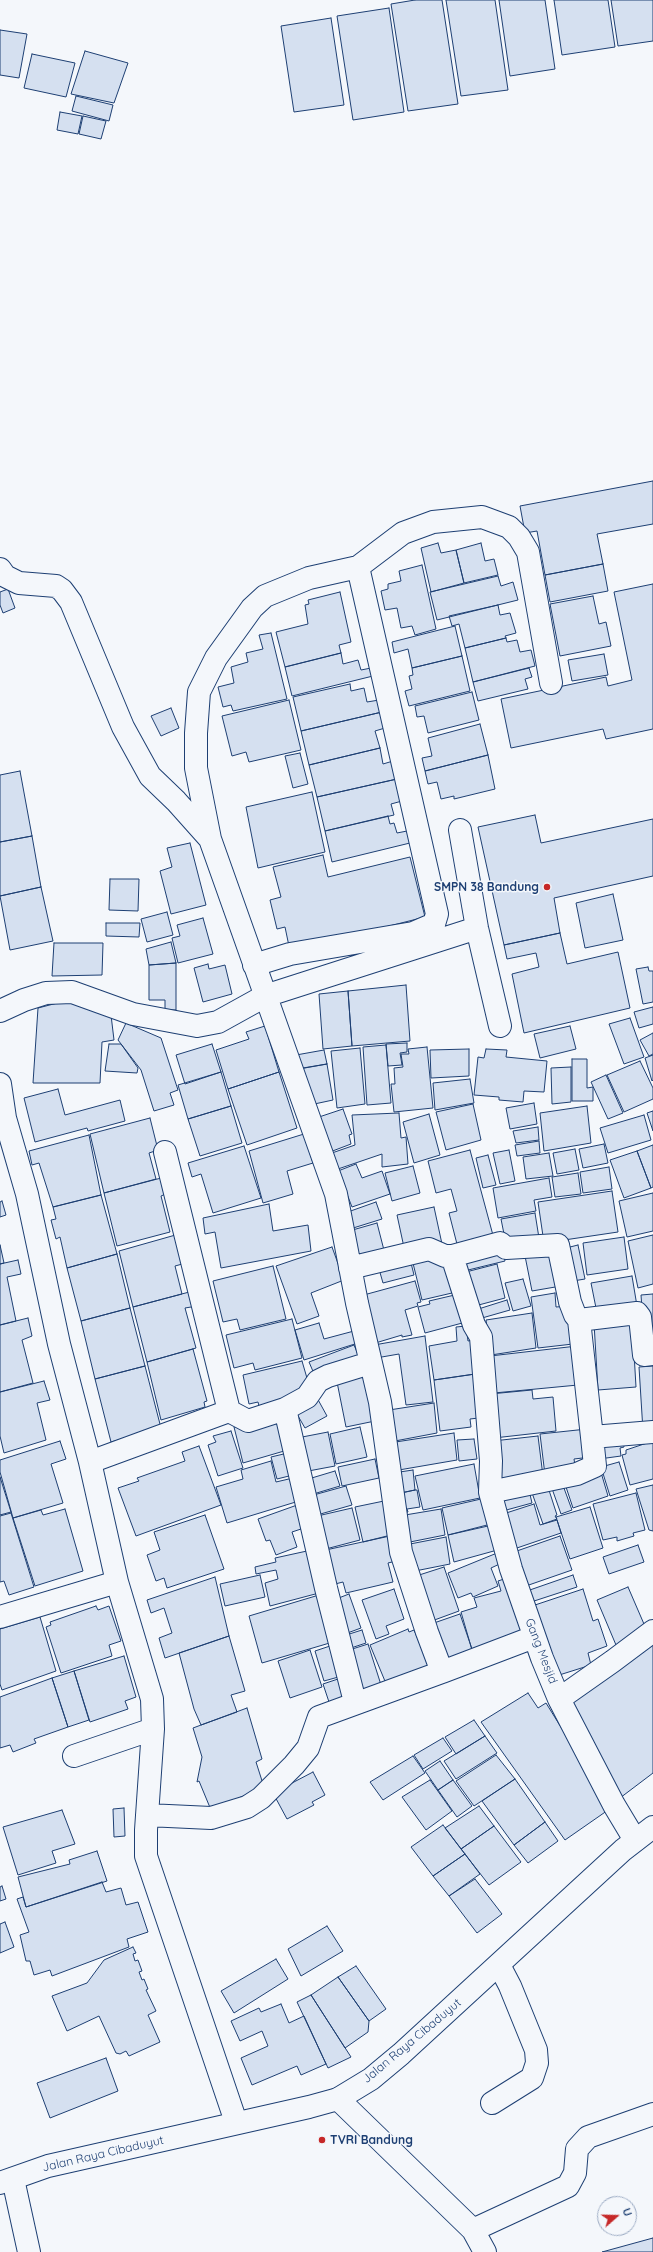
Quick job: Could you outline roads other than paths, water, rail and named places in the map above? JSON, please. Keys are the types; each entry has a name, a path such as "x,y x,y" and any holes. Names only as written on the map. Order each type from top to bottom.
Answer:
{"street":[{"path":"442,1672 427,1632 401,1552 380,1402 370,1363 336,1194 210,839 196,768 196,733 199,692 216,658 252,608 265,596 309,578 358,567 403,533 433,522 482,516 509,527 519,537 528,552 551,683"},
{"path":"254,965 290,954 413,933 434,924 437,914 358,567"},
{"path":"0,569 5,576 18,583 56,586 62,590 71,602 123,727 150,776 176,801 210,839"},
{"path":"460,830 477,928 500,1026"},
{"path":"0,1011 24,1000 46,993 72,992 133,1014 197,1026 218,1022 265,996 477,928"},
{"path":"0,1084 2,1119 27,1194 59,1344 90,1462 117,1582 152,1699 154,1729 147,1815 146,1856 236,2122"},
{"path":"165,1152 229,1412"},
{"path":"350,1268 429,1249 445,1256 452,1256 500,1243 506,1248 558,1245 570,1302 575,1315 579,1320 595,1466 577,1474 490,1492"},
{"name":"Gang Mesjid","path":"452,1256 474,1325 481,1337 489,1437 490,1492 511,1569 534,1637 559,1699 653,1631"},
{"path":"579,1320 637,1313 640,1317 644,1355 653,1354"},
{"path":"90,1462 229,1412 248,1420 285,1409 307,1397 318,1381 328,1376 370,1363"},
{"path":"285,1409 326,1588 355,1702"},
{"path":"592,1436 653,1432"},
{"path":"0,1617 117,1582"},
{"path":"147,1815 211,1818 247,1807 261,1798 294,1765 308,1748 319,1717 355,1702 442,1672 534,1637"},
{"path":"559,1699 603,1784 635,1840"},
{"path":"74,1756 154,1729"},
{"name":"Jalan Raya Cibaduyut","path":"6,2181 48,2166 236,2122 309,2107 338,2099 371,2079 499,1965 635,1840 653,1827"},
{"path":"492,2102 532,2078 537,2063 536,2050 510,1986 499,1965"},
{"path":"338,2099 473,2230 485,2252"},
{"path":"473,2230 568,2186 576,2173 577,2149 588,2137 653,2114"},
{"path":"6,2181 29,2252"}],"place":[{"name":"SMPN 38 Bandung","path":"547,887"},
{"name":"TVRI Bandung","path":"322,2140"}]}
